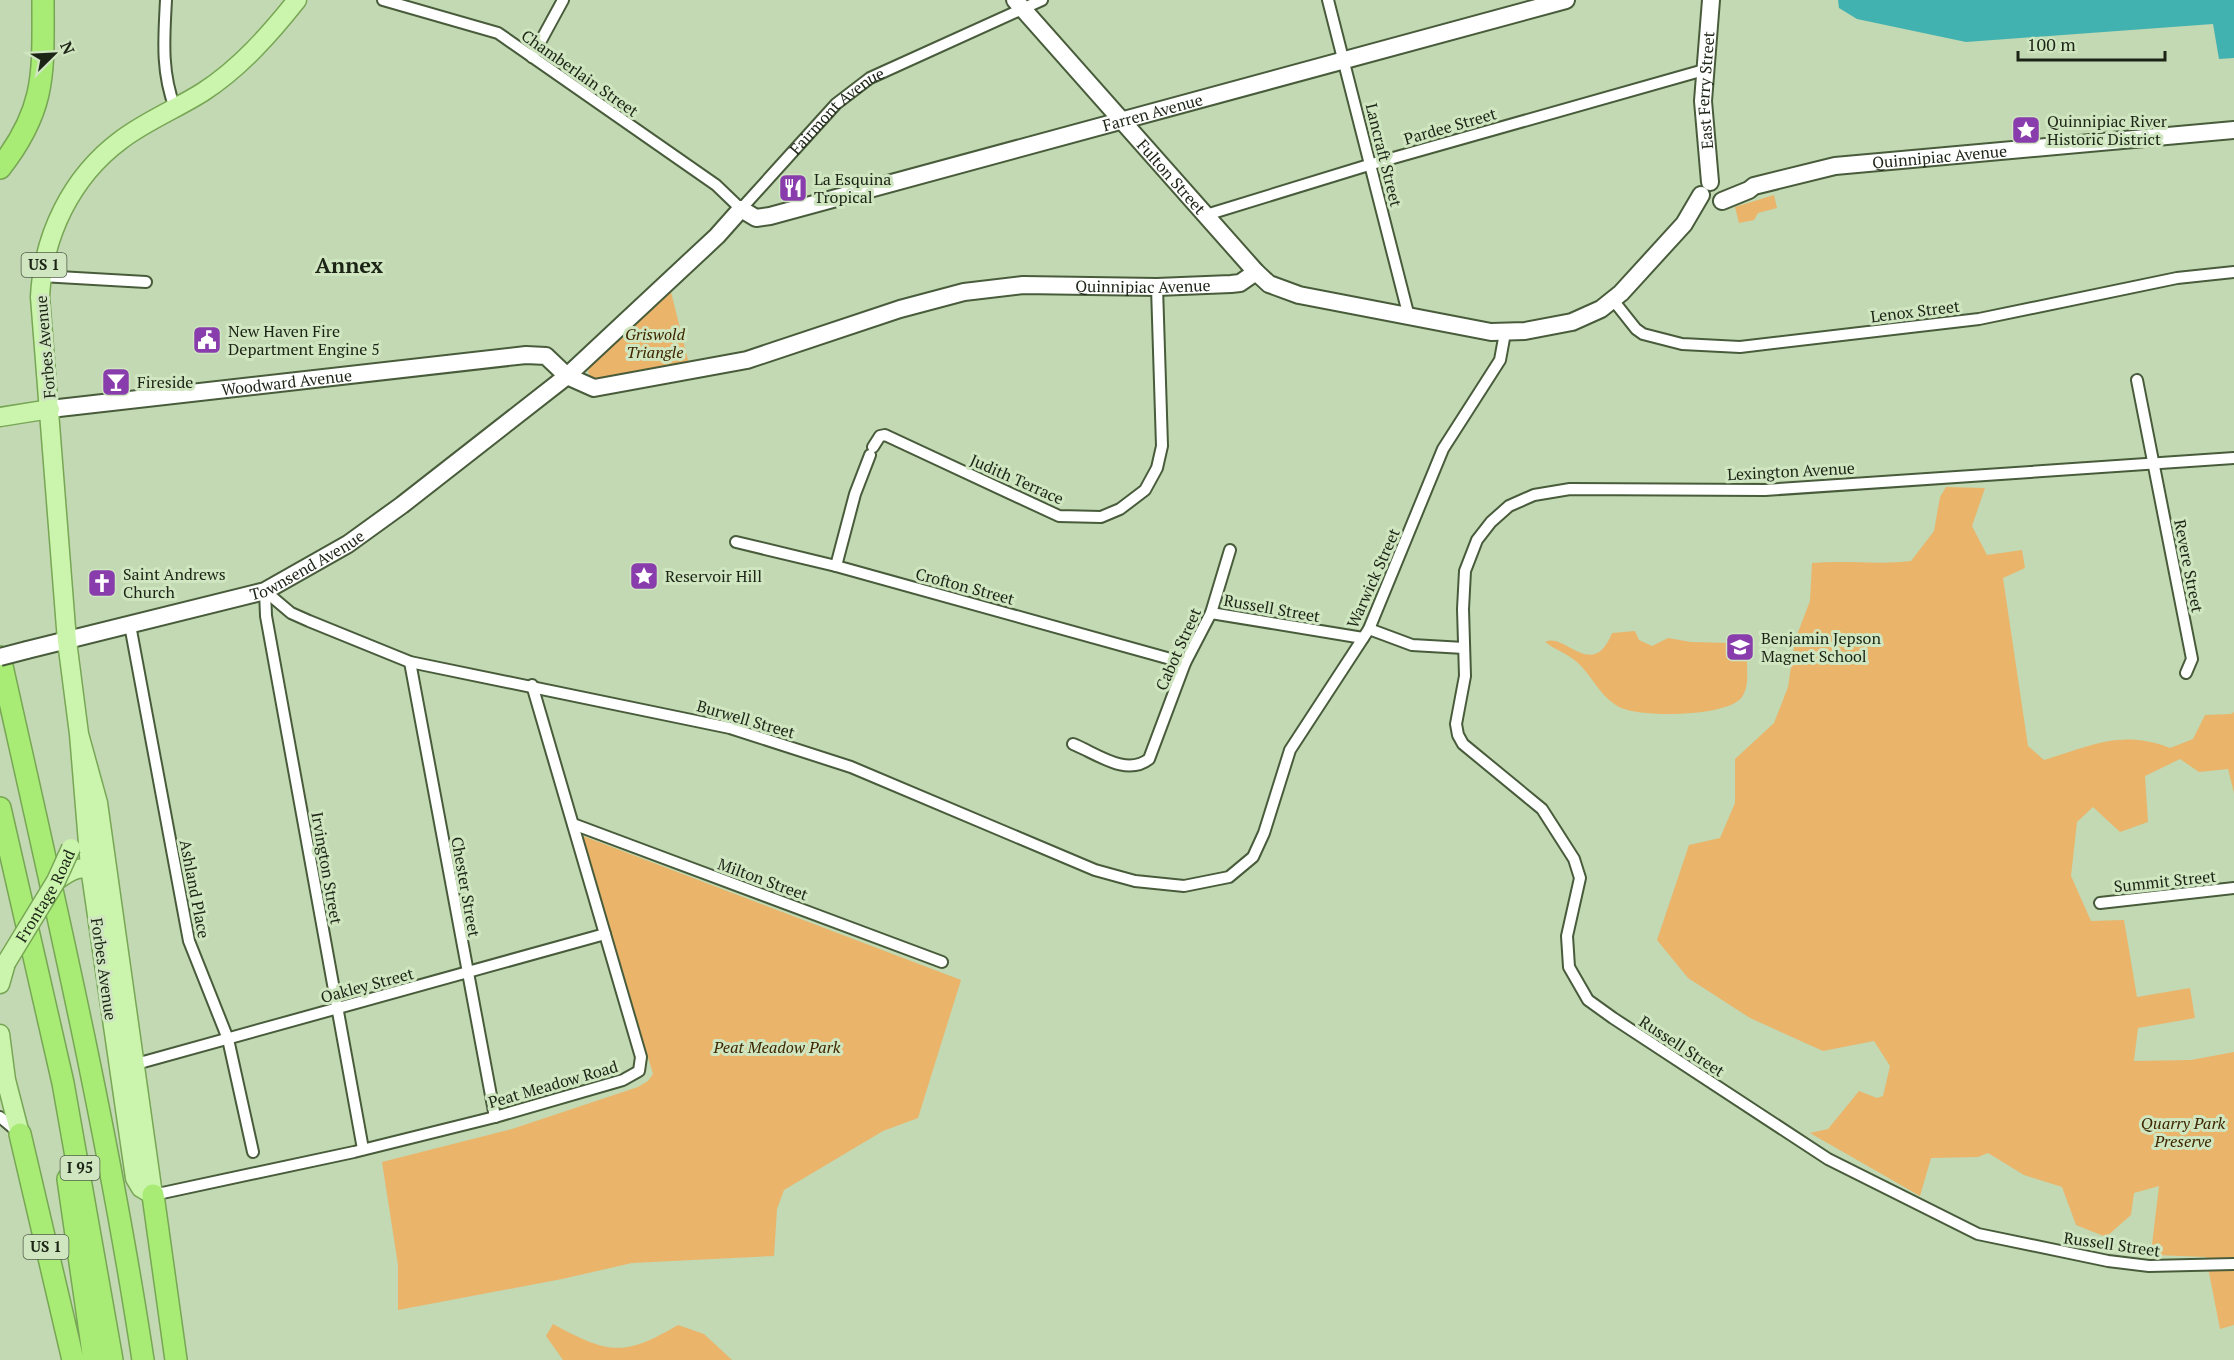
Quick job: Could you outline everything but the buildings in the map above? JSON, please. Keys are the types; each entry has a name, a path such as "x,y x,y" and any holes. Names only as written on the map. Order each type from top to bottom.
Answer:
{"highway":[{"path":"4,161 32,119 38,101 41,84 43,0"},
{"name":"I 95","path":"0,657 95,1090 143,1360"},
{"name":"I 95","path":"0,808 40,976 81,1177 112,1360"},
{"path":"40,976 52,1085 94,1360"},
{"path":"95,1090 133,1234 156,1360"},
{"name":"US 1","path":"20,1134 73,1360"},
{"name":"Forbes Avenue","path":"153,1195 176,1360"}],"main road":[{"name":"Forbes Avenue","path":"153,1195 141,1188 135,1178 84,867 85,805 67,641 40,297 41,276 51,236 76,186 97,161 120,141 230,72 272,30 297,0"},
{"name":"Farren Avenue","path":"741,209 753,217 764,218 1566,0"},
{"name":"East Ferry Street","path":"1711,0 1704,70 1705,140 1713,193"},
{"name":"Fulton Street","path":"1020,4 1256,272"},
{"name":"Quinnipiac Avenue","path":"1713,193 1754,186 1835,166 2234,130"},
{"path":"1256,272 1269,284 1299,295 1505,333 1579,320 1613,300 1713,193"},
{"name":"Fairmont Avenue","path":"567,376 717,236 741,209"},
{"name":"Quinnipiac Avenue","path":"567,376 594,388 747,360 900,309 964,292 1023,285 1157,287 1231,284 1240,283 1256,272"},
{"name":"Woodward Avenue","path":"0,417 50,409 526,355 546,356 567,376"},
{"name":"Townsend Avenue","path":"0,657 265,591 364,533 567,376"},
{"name":"Forbes Avenue","path":"79,734 98,803 153,1195"},
{"name":"Frontage Road","path":"0,984 6,963 56,880 71,848 85,805"},
{"path":"56,880 84,867 108,874"},
{"name":"US 1","path":"0,1034 3,1085 20,1134"}],"street":[{"path":"166,0 163,63 168,89 175,108"},
{"name":"Chamberlain Street","path":"382,0 498,33 716,185 741,209"},
{"path":"532,57 563,0"},
{"name":"Fairmont Avenue","path":"741,209 836,104 870,78 1020,4 1042,0"},
{"name":"Lancraft Street","path":"1328,0 1410,317"},
{"name":"Pardee Street","path":"1206,215 1372,164 1704,70"},
{"name":"Lenox Street","path":"1613,300 1636,329 1643,334 1682,344 1740,347 1979,319 2177,279 2234,272"},
{"path":"41,276 146,282"},
{"name":"Judith Terrace","path":"836,566 855,494 871,451 880,436 885,435 1059,516 1101,517 1120,509 1145,490 1157,468 1162,446 1157,287"},
{"name":"Warwick Street","path":"1216,882 1241,870 1253,857 1264,833 1290,750 1366,634 1443,449 1500,360 1505,333"},
{"name":"Revere Street","path":"2137,380 2192,658 2186,673"},
{"name":"Lexington Avenue","path":"1464,648 1463,586 1469,557 1477,540 1491,522 1509,506 1534,495 1570,489 1765,490 2234,458"},
{"name":"Crofton Street","path":"736,542 836,566 1185,663"},
{"name":"Cabot Street","path":"1073,744 1129,767 1143,764 1149,759 1185,663 1211,613 1230,550"},
{"name":"Burwell Street","path":"265,591 300,617 410,662 532,685 730,728 842,764 911,790 1095,870 1154,884 1184,886 1216,882"},
{"name":"Irvington Street","path":"265,591 266,616 363,1149"},
{"name":"Russell Street","path":"1211,613 1366,634 1412,645 1464,648 1465,676 1457,715 1458,735 1470,752 1542,809 1574,859 1580,878 1567,936 1567,956 1574,980 1594,1004 1821,1154 1960,1227 1997,1240 2108,1261 2166,1267 2234,1264"},
{"name":"Ashland Place","path":"130,625 189,941 228,1039 253,1152"},
{"name":"Chester Street","path":"410,662 495,1117"},
{"name":"Peat Meadow Road","path":"153,1195 363,1149 495,1117 624,1080 639,1071 641,1057 532,685"},
{"name":"Milton Street","path":"573,824 942,963"},
{"name":"Summit Street","path":"2100,903 2234,888"},
{"name":"Oakley Street","path":"136,1064 605,934"},
{"path":"0,1117 20,1134"}],"green space":[{"path":"1774,195 1777,208 1758,213 1754,220 1739,223 1735,207"},
{"name":"Griswold Triangle","path":"671,292 689,364 598,381 592,379 588,372 590,366"},
{"name":"Quarry Park Preserve","path":"1946,487 1985,488 1972,526 1987,555 2022,550 2025,568 2003,578 2028,746 2044,760 2092,745 2121,740 2152,742 2170,748 2193,739 2205,715 2234,712 2234,793 2228,769 2199,772 2180,759 2145,776 2148,822 2120,832 2093,807 2077,822 2071,876 2091,921 2124,920 2137,997 2190,988 2195,1018 2138,1028 2134,1061 2191,1060 2234,1052 2234,1325 2220,1329 2206,1257 2151,1253 2159,1186 2134,1193 2131,1215 2106,1237 2076,1225 2062,1187 2024,1175 1988,1153 1978,1157 1931,1158 1920,1196 1810,1133 1828,1129 1859,1091 1877,1098 1883,1096 1890,1066 1874,1041 1823,1051 1750,1018 1688,978 1657,940 1689,845 1720,838 1735,803 1735,759 1774,723 1788,687 1795,640 1810,601 1812,563 1911,561 1934,531 1940,497"},
{"path":"1635,631 1639,640 1652,646 1668,638 1691,642 1731,643 1733,658 1743,658 1747,661 1747,684 1742,697 1734,704 1702,712 1663,714 1630,711 1612,703 1579,664 1545,642 1553,640 1578,652 1596,654 1604,647 1612,633"},
{"name":"Peat Meadow Park","path":"583,836 961,980 918,1118 883,1131 784,1190 777,1209 774,1256 632,1263 562,1279 398,1310 398,1265 382,1162 512,1129 638,1087 648,1081 653,1074"},
{"path":"553,1324 588,1341 616,1348 643,1343 678,1325 704,1334 732,1360 563,1360 546,1336"}],"water":[{"path":"1838,0 2234,0 2234,58 2219,59 2213,24 1966,42 1857,19 1839,8"}],"place":[{"name":"Quinnipiac River Historic District","path":"2026,130"},
{"name":"La Esquina Tropical","path":"793,188"},
{"name":"New Haven Fire Department Engine 5","path":"207,340"},
{"name":"Fireside","path":"116,382"},
{"name":"Reservoir Hill","path":"644,576"},
{"name":"Saint Andrews Church","path":"102,583"},
{"name":"Benjamin Jepson Magnet School","path":"1740,647"}],"district":[{"name":"Annex","path":"349,265"}]}
